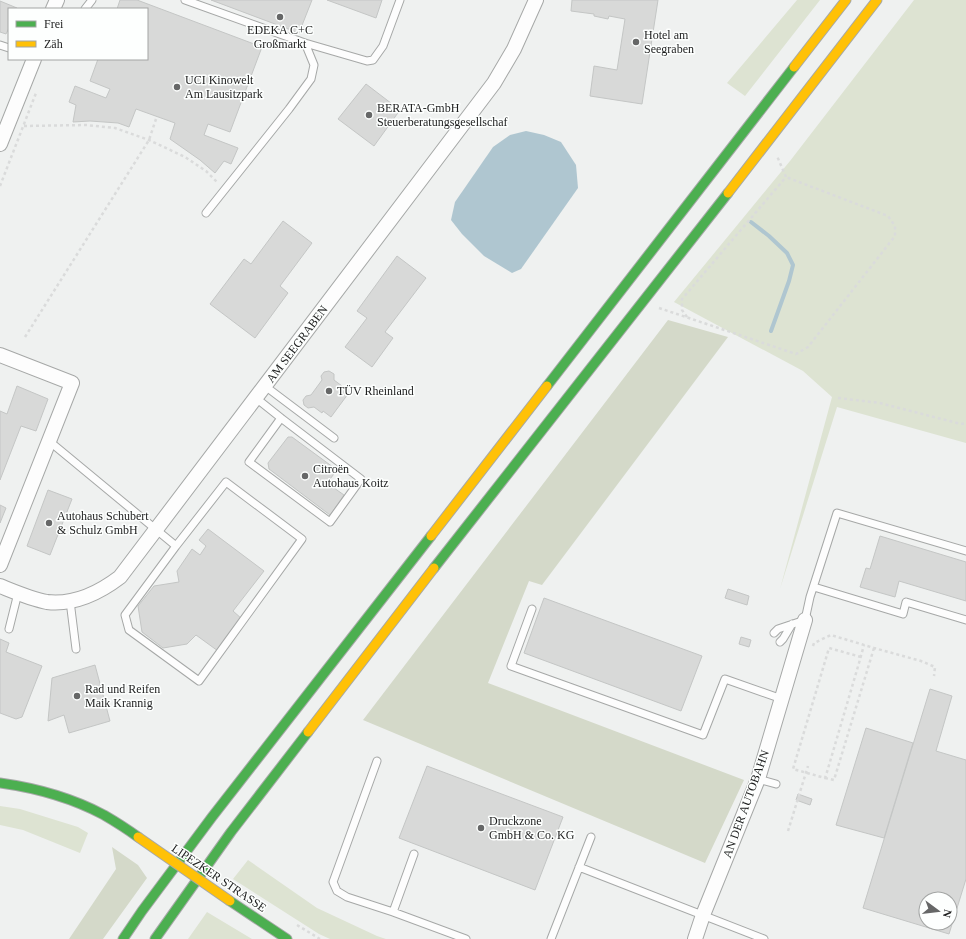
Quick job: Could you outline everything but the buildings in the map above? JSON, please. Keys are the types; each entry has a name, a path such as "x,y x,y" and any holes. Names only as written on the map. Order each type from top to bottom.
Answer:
{"main road":[{"path":"123,939 212,817 460,500 846,0"},
{"path":"155,939 231,832 456,539 877,0"},
{"name":"LIPEZKER STRASSE","path":"0,783 42,791 98,812 138,837 287,939"}],"street":[{"name":"AM SEEGRABEN","path":"0,586 48,602 70,601 97,592 120,577 494,84 514,49 536,0"},
{"path":"0,144 34,60"},
{"path":"0,355 72,383 3,548 0,566"},
{"name":"AN DER AUTOBAHN","path":"695,939 703,915 758,779 782,699 798,622"}],"lane":[{"path":"86,8 92,0"},
{"path":"185,0 304,43 368,61 373,60 383,46 400,0"},
{"path":"206,213 311,79 314,65 304,43"},
{"path":"265,386 334,438"},
{"path":"256,398 361,479 330,522 249,462 281,418"},
{"path":"49,441 176,546"},
{"path":"226,482 302,539 199,681 129,630 124,615 176,546 226,482"},
{"path":"780,642 798,622 814,587 837,513 966,551"},
{"path":"814,587 903,614 906,602 966,620"},
{"path":"9,629 18,593"},
{"path":"70,601 76,649"},
{"path":"532,609 511,666 696,733 703,735 725,679 782,699"},
{"path":"774,633 778,629 798,622"},
{"path":"377,761 333,882 337,892 347,897 466,939"},
{"path":"758,779 776,784"},
{"path":"551,939 591,837"},
{"path":"393,912 414,854"},
{"path":"579,867 764,939"}],"path":[{"path":"0,186 38,89"},
{"path":"25,337 149,140 156,119"},
{"path":"24,126 86,125 115,128 149,140 185,157 206,171 224,190"},
{"path":"653,306 796,354 808,347 895,236 895,226 888,216 786,177 775,151"},
{"path":"687,317 682,310 682,298 786,177"},
{"path":"838,398 880,403 960,424 966,423"},
{"path":"812,649 814,643 831,635 921,661 935,667 934,676"},
{"path":"825,778 864,645"},
{"path":"861,657 829,648 793,769 834,780 874,648"},
{"path":"788,831 808,766"}],"green space":[{"path":"797,0 820,0 745,96 727,83"},
{"path":"914,0 966,0 966,443 837,407 780,589 832,397 803,371 674,302 790,161"},
{"path":"668,320 728,337 542,585 529,581 488,683 744,780 705,863 363,720"},
{"path":"0,806 20,809 78,827 88,833 80,853 23,830 0,825"},
{"path":"112,847 138,865 147,878 103,939 69,939 116,869"},
{"path":"248,860 317,908 386,939 330,939 319,934 233,879"},
{"path":"207,912 252,939 188,939"}],"water":[{"path":"526,131 544,135 561,142 576,165 578,188 521,269 512,273 484,256 462,234 451,220 455,202 493,147 510,135"}],"waterway":[{"path":"751,222 787,253 793,265 789,281 771,331"}],"traffic: fast":[{"path":"547,386 794,67"},
{"path":"434,568 728,193"},
{"path":"123,939 212,817 431,536"},
{"path":"155,939 231,832 308,732"},
{"path":"0,783 40,791 67,799 104,815 138,837"},
{"path":"230,901 287,939"}],"traffic: slow":[{"path":"794,67 846,0"},
{"path":"728,193 877,0"},
{"path":"431,536 547,386"},
{"path":"308,732 434,568"},
{"path":"138,837 230,901"}],"place":[{"name":"EDEKA C+C Großmarkt","path":"280,17"},
{"name":"Hotel am Seegraben","path":"636,42"},
{"name":"UCI Kinowelt Am Lausitzpark","path":"177,87"},
{"name":"BERATA-GmbH Steuerberatungsgesellschaf","path":"369,115"},
{"name":"TÜV Rheinland","path":"329,391"},
{"name":"Citroën Autohaus Koitz","path":"305,476"},
{"name":"Autohaus Schubert & Schulz GmbH","path":"49,523"},
{"name":"Rad und Reifen Maik Krannig","path":"77,696"},
{"name":"Druckzone GmbH & Co. KG","path":"481,828"}]}
